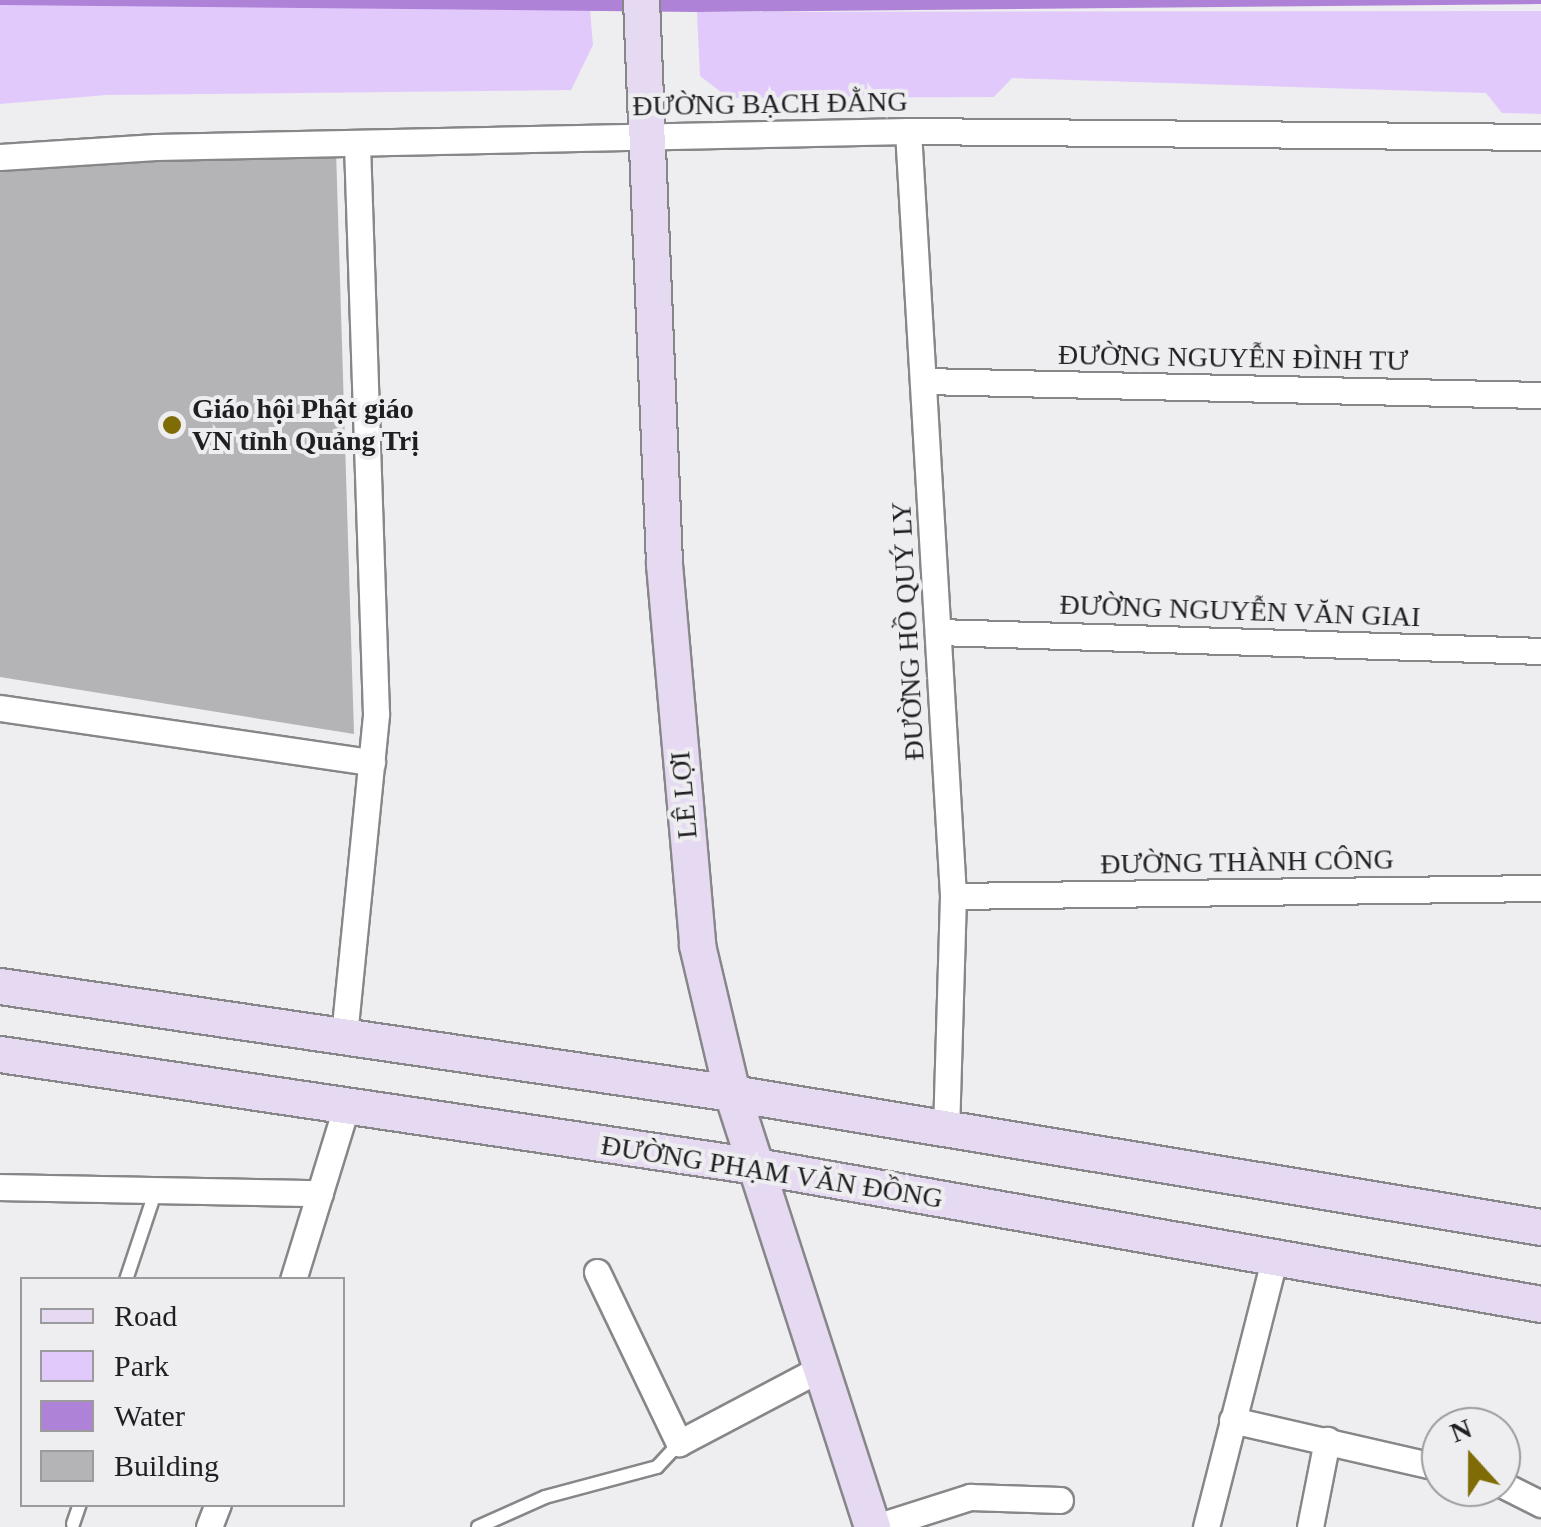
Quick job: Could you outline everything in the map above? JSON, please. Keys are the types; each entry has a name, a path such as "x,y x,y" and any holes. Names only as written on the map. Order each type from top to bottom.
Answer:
{"main road":[{"name":"LÊ LỢI","path":"642,0 664,564 697,945 732,1092 874,1527"},
{"path":"0,986 732,1092 1541,1227"},
{"name":"ĐƯỜNG PHẠM VĂN ĐỒNG","path":"0,1054 756,1166 1541,1304"}],"street":[{"name":"ĐƯỜNG BẠCH ĐẰNG","path":"0,157 358,142 908,131 1541,137"},
{"name":"ĐƯỜNG HỒ QUÝ LY","path":"908,131 953,896 946,1128"},
{"path":"344,1036 372,762 358,142"},
{"name":"ĐƯỜNG NGUYỄN ĐÌNH TƯ","path":"923,380 1541,396"},
{"name":"ĐƯỜNG NGUYỄN VĂN GIAI","path":"938,632 1541,651"},
{"path":"0,708 372,762"},
{"name":"ĐƯỜNG THÀNH CÔNG","path":"953,896 1541,888"},
{"path":"294,1277 346,1108"},
{"path":"0,1187 320,1194"},
{"path":"1206,1527 1275,1257"},
{"path":"596,1272 679,1443 821,1368"},
{"path":"1232,1420 1421,1463"},
{"path":"1310,1527 1327,1440"},
{"path":"874,1527 970,1496 1060,1500"}],"lane":[{"path":"127,1277 154,1193"},
{"path":"478,1527 545,1497 657,1467 679,1443"},
{"path":"73,1524 79,1507"}],"green space":[{"path":"131,2 590,10 593,45 571,90 106,95 0,104 0,5"},
{"path":"1541,11 1541,114 1502,113 1486,93 1012,78 994,97 729,98 700,76 697,12"}],"water":[{"path":"0,0 1541,0 1541,4 697,12 0,5"}],"building":[{"name":"Giáo hội Phật giáo VN tỉnh Quảng Trị","path":"336,150 354,734 0,677 0,172"}],"place":[{"name":"Giáo hội Phật giáo VN tỉnh Quảng Trị","path":"172,425"}]}
